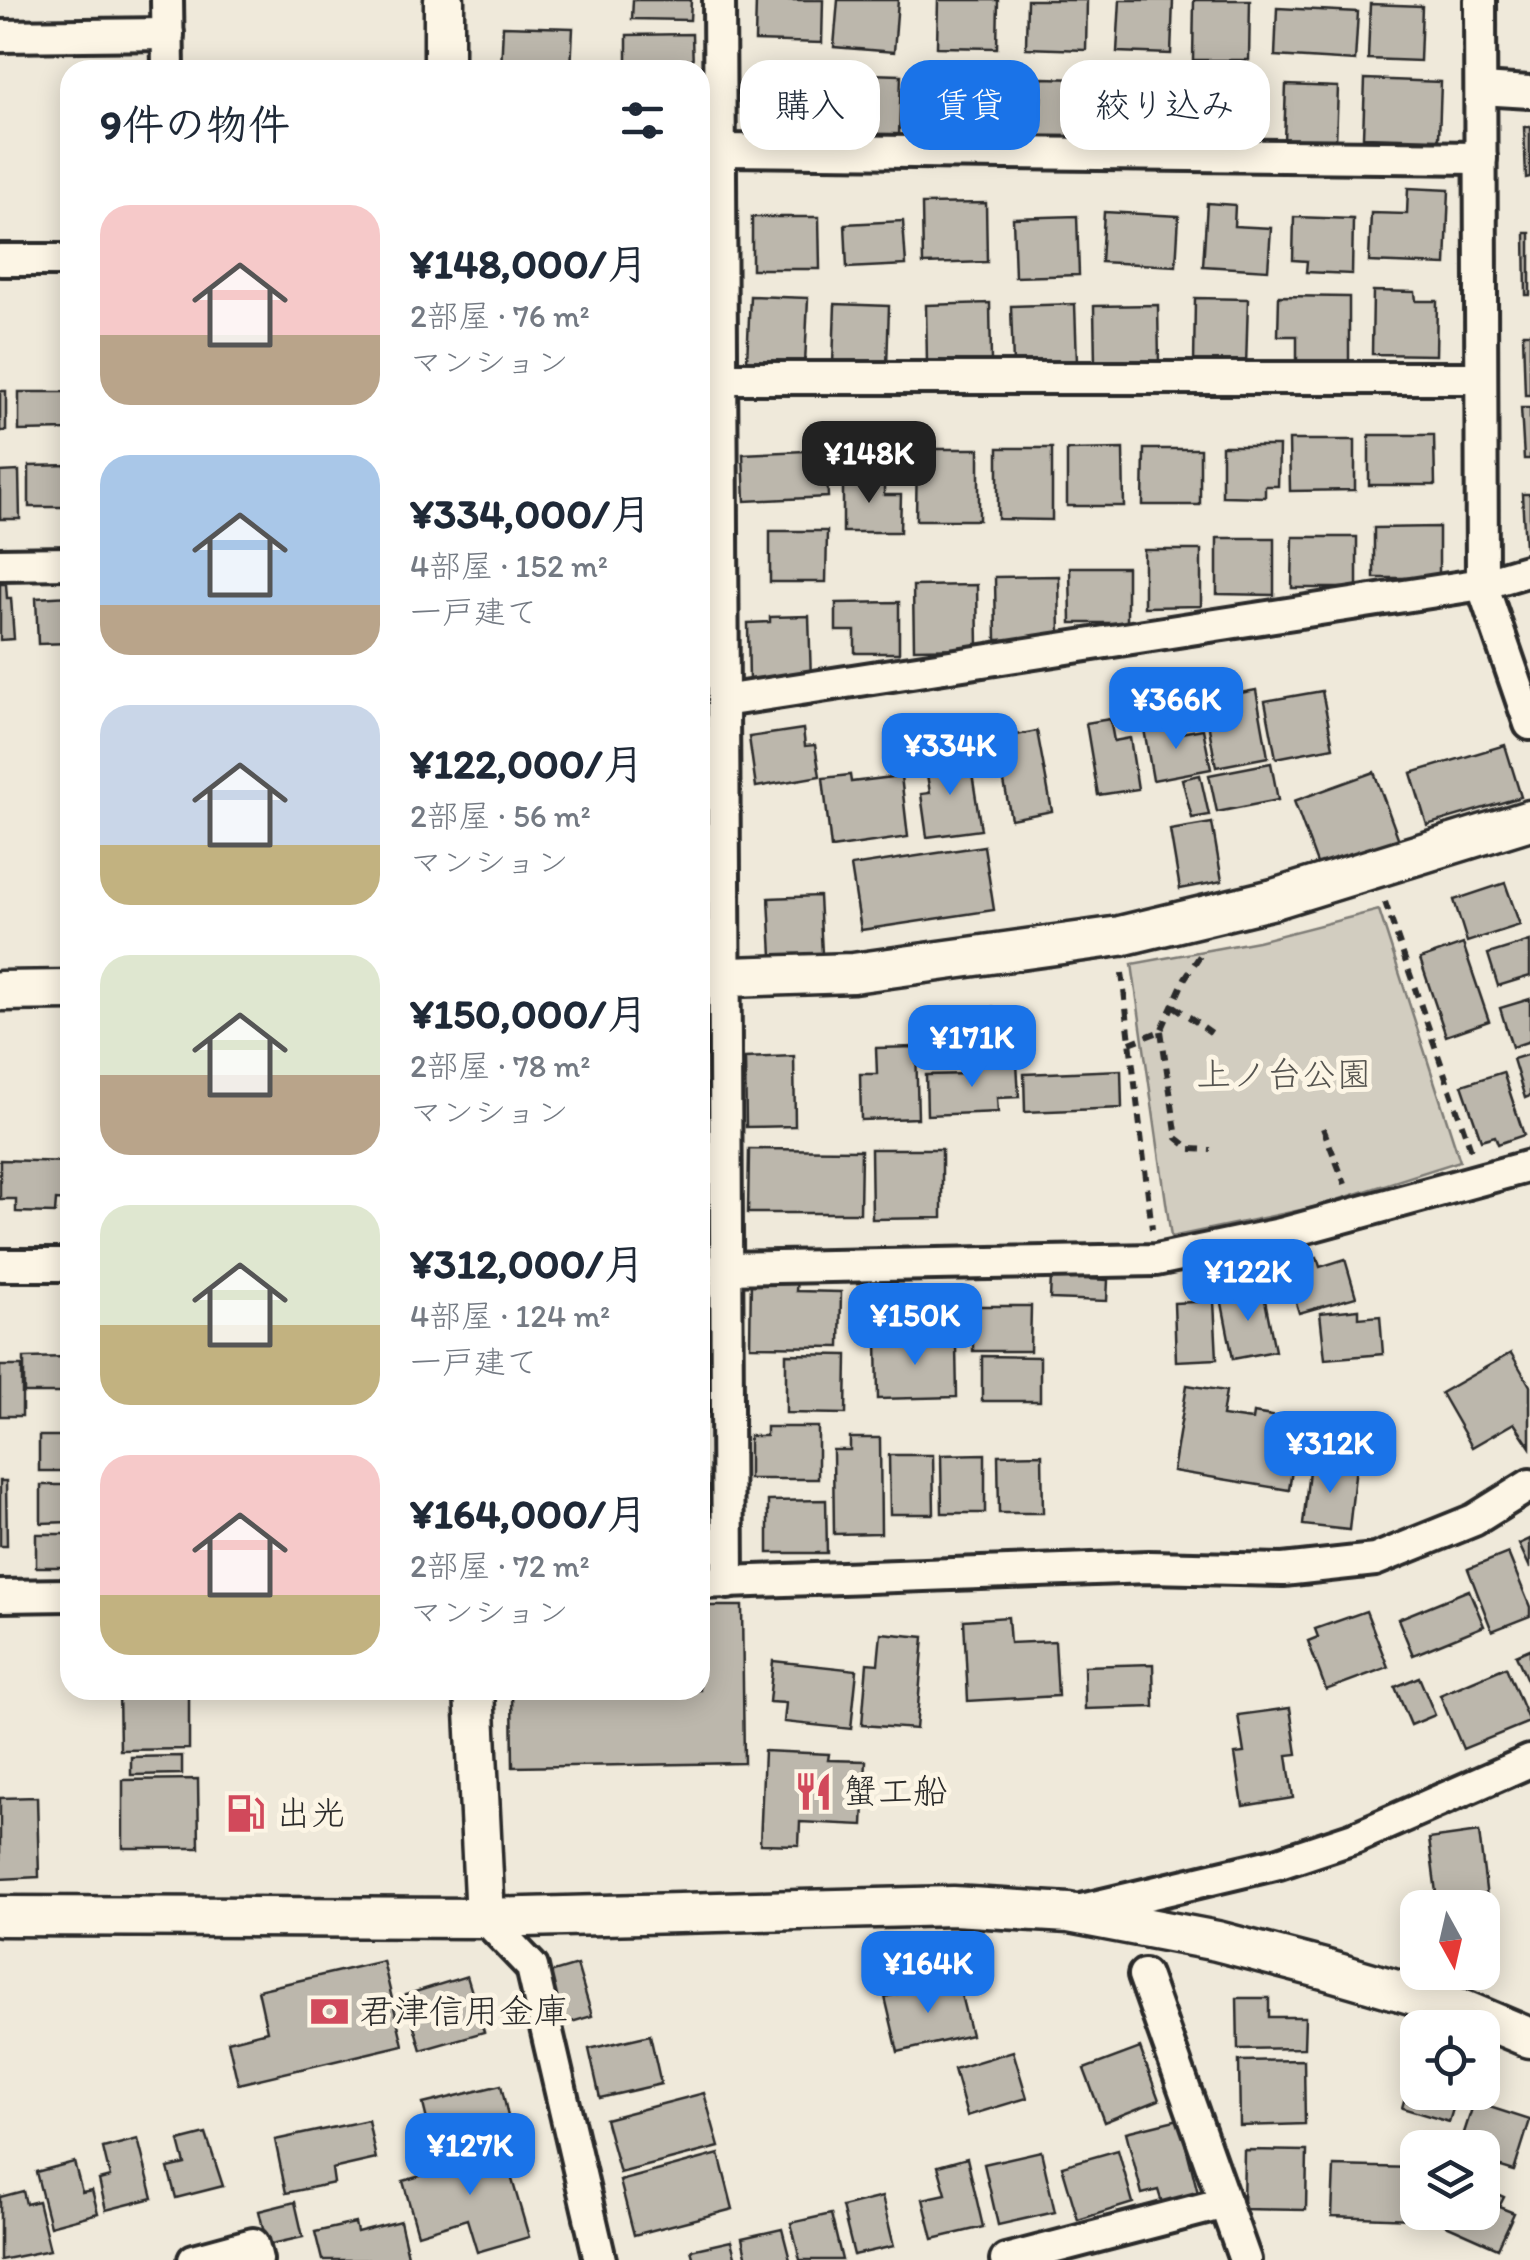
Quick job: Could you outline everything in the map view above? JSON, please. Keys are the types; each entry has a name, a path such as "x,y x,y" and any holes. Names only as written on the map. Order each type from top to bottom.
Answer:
{"street":[{"path":"167,0 168,60"},
{"path":"444,0 444,60"},
{"path":"719,0 722,702 712,978 726,1268 714,1583 1149,1567 1282,1570 1375,1560 1474,1520 1530,1485"},
{"path":"1480,0 1482,584 1530,724"},
{"path":"0,36 168,34"},
{"path":"1480,89 1530,92"},
{"path":"720,150 1480,158"},
{"path":"0,260 60,260"},
{"path":"720,378 1482,378"},
{"path":"0,564 60,563"},
{"path":"722,702 1482,584 1530,570"},
{"path":"712,978 853,972 1120,936 1274,898 1530,820"},
{"path":"0,991 60,990"},
{"path":"726,1268 1156,1260 1282,1234 1530,1166"},
{"path":"0,1265 60,1265"},
{"path":"0,1596 60,1595"},
{"path":"474,1700 485,1918 532,1968 600,2260"},
{"path":"1069,1913 1298,1857 1354,1838 1530,1760"},
{"path":"0,1916 485,1918 953,1906 1069,1913 1216,1941 1324,1969 1459,2008 1530,2038"},
{"path":"1144,1975 1245,2260"},
{"path":"1006,2260 1225,2203"},
{"path":"194,2260 253,2244 258,2260"}],"path":[{"path":"1382,892 1480,1180"},
{"path":"1201,942 1200,956 1184,978 1161,1032 1177,1138 1191,1148 1211,1150"},
{"path":"1120,960 1156,1260"},
{"path":"1174,1006 1216,1036"},
{"path":"1130,1043 1161,1032"},
{"path":"1323,1128 1338,1166"}],"green space":[{"name":"上ノ台公園","path":"1379,910 1460,1161 1315,1207 1171,1237 1132,964 1258,941"}],"building":[{"path":"633,0 691,0 690,20 632,19"},
{"path":"756,0 823,0 822,43 755,41"},
{"path":"838,0 898,0 894,52 834,47"},
{"path":"938,0 998,0 997,48 937,47"},
{"path":"1027,0 1087,0 1086,50 1026,48"},
{"path":"1120,0 1173,0 1171,54 1117,52"},
{"path":"1194,0 1250,0 1249,60 1193,60"},
{"path":"1370,4 1422,6 1420,61 1368,59"},
{"path":"1277,8 1358,12 1355,61 1275,56"},
{"path":"503,26 573,28 571,60 501,60"},
{"path":"692,34 693,60 627,60 627,35"},
{"path":"880,74 900,75 899,136 880,135"},
{"path":"1042,78 1060,78 1060,137 1040,137"},
{"path":"1365,79 1441,82 1439,139 1363,137"},
{"path":"1286,85 1338,87 1336,143 1284,141"},
{"path":"1524,127 1530,127 1530,177 1526,178"},
{"path":"1408,188 1449,190 1446,265 1369,262 1371,213 1407,214"},
{"path":"986,203 987,262 923,264 922,204"},
{"path":"1207,203 1235,205 1234,226 1271,228 1268,270 1203,266"},
{"path":"1104,212 1179,216 1176,266 1101,262"},
{"path":"1077,216 1079,275 1015,277 1013,218"},
{"path":"752,217 819,217 820,269 752,269"},
{"path":"1294,217 1353,219 1352,274 1306,272 1307,261 1293,260"},
{"path":"903,221 906,265 847,268 845,224"},
{"path":"1525,233 1530,233 1530,295 1526,295"},
{"path":"1373,291 1415,292 1416,301 1437,301 1436,355 1372,354"},
{"path":"750,296 808,298 805,364 747,361"},
{"path":"1279,296 1349,297 1349,363 1297,363 1297,336 1278,336"},
{"path":"1195,298 1248,299 1246,367 1194,366"},
{"path":"990,303 991,362 927,364 926,305"},
{"path":"835,304 889,306 887,366 833,365"},
{"path":"1075,304 1077,363 1013,365 1011,306"},
{"path":"1158,305 1159,364 1095,365 1094,306"},
{"path":"1523,333 1530,333 1530,395 1525,395"},
{"path":"0,391 6,391 6,431 0,431"},
{"path":"19,392 60,392 60,430 19,431"},
{"path":"1521,408 1530,408 1530,459 1524,459"},
{"path":"1369,435 1434,435 1435,485 1369,485"},
{"path":"1289,440 1355,440 1355,490 1290,491"},
{"path":"1222,446 1279,446 1278,486 1265,486 1265,497 1222,496"},
{"path":"998,448 1052,448 1052,520 998,519"},
{"path":"917,449 979,449 979,520 916,520"},
{"path":"1123,449 1124,506 1067,506 1067,450"},
{"path":"1144,449 1200,449 1200,505 1143,505"},
{"path":"826,450 828,497 745,501 743,454"},
{"path":"60,465 60,507 29,507 29,466"},
{"path":"843,469 863,469 863,483 884,484 884,495 901,495 900,532 843,532"},
{"path":"19,471 20,519 0,519 0,472"},
{"path":"1522,494 1530,494 1530,547 1525,547"},
{"path":"1439,527 1439,578 1374,578 1374,528"},
{"path":"770,531 827,531 826,582 770,582"},
{"path":"1293,537 1357,537 1357,588 1292,588"},
{"path":"1217,538 1274,538 1274,595 1217,594"},
{"path":"1144,550 1201,550 1201,606 1144,607"},
{"path":"1070,567 1127,567 1127,623 1071,623"},
{"path":"1059,576 1060,639 996,640 995,577"},
{"path":"0,584 6,584 7,598 11,598 14,639 0,640"},
{"path":"977,585 978,648 914,649 913,586"},
{"path":"60,597 60,643 38,644 36,598"},
{"path":"899,602 899,653 855,653 855,631 836,631 836,603"},
{"path":"809,616 811,680 749,682 748,623 770,622 770,617"},
{"path":"1256,690 1268,757 1216,767 1204,700"},
{"path":"1322,691 1333,747 1276,758 1265,701"},
{"path":"1110,719 1114,741 1130,738 1138,789 1098,795 1086,723"},
{"path":"1173,723 1175,734 1203,729 1211,769 1153,780 1144,729"},
{"path":"803,729 805,746 815,745 820,776 756,787 749,737"},
{"path":"1037,731 1052,811 1011,819 996,739"},
{"path":"1505,745 1521,797 1427,825 1411,773"},
{"path":"969,755 981,830 927,837 921,794 930,793 925,762"},
{"path":"1271,763 1278,800 1217,812 1209,775"},
{"path":"1374,772 1399,840 1319,869 1294,801"},
{"path":"850,775 851,782 901,776 908,837 831,848 823,778"},
{"path":"1200,775 1209,815 1192,818 1182,779"},
{"path":"1212,823 1222,881 1180,889 1170,830"},
{"path":"984,846 994,910 861,930 851,866"},
{"path":"1505,883 1520,925 1467,942 1454,900"},
{"path":"819,896 822,954 772,956 769,898"},
{"path":"1530,941 1530,976 1498,986 1488,954"},
{"path":"1463,944 1489,1021 1446,1036 1420,959"},
{"path":"1530,999 1530,1041 1512,1047 1500,1008"},
{"path":"993,1007 1000,1052 940,1060 934,1015"},
{"path":"916,1047 918,1118 861,1120 860,1074 877,1074 876,1048"},
{"path":"1530,1054 1530,1096 1525,1098 1513,1059"},
{"path":"794,1056 795,1126 746,1127 745,1058"},
{"path":"1017,1063 1019,1097 997,1098 998,1112 927,1115 926,1075 969,1074 969,1065"},
{"path":"1121,1070 1122,1108 1025,1112 1024,1074"},
{"path":"1503,1072 1524,1135 1498,1144 1495,1136 1481,1140 1462,1085"},
{"path":"749,1149 861,1150 860,1213 748,1213"},
{"path":"871,1149 942,1149 942,1218 872,1219"},
{"path":"0,1160 60,1162 60,1200 56,1200 55,1213 16,1212 16,1199 0,1199"},
{"path":"1317,1257 1320,1267 1345,1259 1356,1297 1299,1313 1285,1267"},
{"path":"751,1277 797,1278 796,1291 841,1292 840,1347 750,1346"},
{"path":"1051,1277 1108,1280 1107,1301 1050,1299"},
{"path":"1263,1290 1275,1351 1233,1359 1221,1298"},
{"path":"1214,1301 1217,1359 1176,1361 1174,1303"},
{"path":"973,1306 1031,1306 1030,1351 973,1351"},
{"path":"1359,1309 1359,1318 1380,1316 1383,1354 1325,1359 1320,1313"},
{"path":"930,1335 931,1347 956,1346 957,1397 878,1399 877,1336"},
{"path":"1511,1353 1530,1386 1530,1447 1514,1423 1472,1447 1441,1393"},
{"path":"786,1354 847,1355 846,1414 786,1413"},
{"path":"982,1356 1040,1357 1040,1401 982,1401"},
{"path":"60,1357 60,1393 24,1393 24,1358"},
{"path":"0,1366 22,1366 22,1416 0,1416"},
{"path":"1187,1385 1226,1391 1222,1416 1252,1420 1253,1413 1292,1419 1290,1430 1298,1431 1289,1490 1173,1471"},
{"path":"766,1427 818,1427 818,1479 749,1479 749,1436 766,1436"},
{"path":"39,1436 60,1436 60,1471 39,1471"},
{"path":"850,1438 880,1438 881,1533 834,1534 833,1450 850,1450"},
{"path":"985,1454 985,1513 942,1513 941,1455"},
{"path":"1042,1454 1043,1513 999,1513 998,1455"},
{"path":"889,1455 933,1455 934,1514 890,1514"},
{"path":"1310,1461 1356,1466 1349,1530 1303,1525"},
{"path":"0,1481 6,1481 7,1546 0,1546"},
{"path":"41,1485 60,1485 60,1522 41,1523"},
{"path":"826,1500 827,1553 768,1553 768,1501"},
{"path":"36,1534 60,1534 60,1567 36,1567"},
{"path":"1530,1539 1530,1568 1519,1544"},
{"path":"1508,1553 1530,1616 1492,1631 1468,1569"},
{"path":"1469,1590 1484,1626 1413,1655 1398,1619"},
{"path":"710,1606 742,1606 744,1763 513,1767 512,1700 710,1700"},
{"path":"1366,1611 1388,1667 1326,1690 1308,1641 1318,1637 1315,1629"},
{"path":"1008,1617 1010,1643 1055,1641 1058,1696 968,1701 964,1620"},
{"path":"881,1633 924,1637 916,1729 862,1725 867,1663 878,1664"},
{"path":"1530,1649 1530,1687 1516,1655"},
{"path":"773,1661 857,1670 851,1729 784,1722 786,1703 769,1702"},
{"path":"1153,1664 1154,1707 1085,1709 1084,1666"},
{"path":"1506,1667 1529,1722 1463,1749 1440,1695"},
{"path":"1419,1677 1435,1715 1411,1725 1395,1687"},
{"path":"119,1700 189,1700 189,1749 120,1750"},
{"path":"1290,1708 1297,1754 1287,1755 1293,1798 1243,1806 1235,1754 1244,1753 1238,1715"},
{"name":"蟹工船","path":"764,1751 829,1754 828,1760 866,1761 863,1825 800,1822 799,1845 760,1844"},
{"path":"182,1756 182,1774 131,1775 131,1757"},
{"path":"198,1779 199,1848 123,1848 123,1780"},
{"path":"37,1797 39,1877 0,1879 0,1798"},
{"path":"1479,1832 1486,1890 1436,1890 1429,1839"},
{"name":"君津信用金庫","path":"383,1961 403,2045 238,2084 228,2041 267,2031 258,1990"},
{"path":"577,1965 592,2016 558,2026 543,1975"},
{"path":"467,1976 484,2032 421,2050 405,1995"},
{"path":"957,1979 971,2035 898,2052 885,1997"},
{"path":"1237,1998 1269,1998 1269,2017 1305,2017 1304,2048 1238,2049"},
{"path":"650,2035 661,2084 600,2098 589,2049"},
{"path":"1140,2048 1159,2100 1104,2122 1084,2069"},
{"path":"1013,2051 1027,2098 967,2116 954,2069"},
{"path":"1304,2060 1305,2124 1240,2126 1239,2061"},
{"path":"501,2085 511,2130 434,2149 423,2104"},
{"path":"704,2093 719,2147 620,2173 605,2119"},
{"path":"1409,2110 1453,2110 1449,2122"},
{"path":"1471,2110 1499,2110 1530,2120 1514,2171 1500,2167 1500,2130 1465,2130"},
{"path":"1179,2119 1199,2197 1163,2206 1158,2190 1142,2194 1126,2132"},
{"path":"368,2120 376,2159 332,2169 334,2183 286,2193 275,2140"},
{"path":"206,2134 223,2186 176,2198 168,2168 185,2164 179,2141"},
{"path":"138,2139 153,2198 106,2210 99,2180 110,2177 103,2148"},
{"path":"501,2142 529,2237 477,2252 467,2219 418,2234 403,2181 454,2166 451,2157"},
{"path":"1118,2150 1133,2203 1078,2220 1062,2166"},
{"path":"1244,2150 1307,2151 1306,2210 1243,2209"},
{"path":"1041,2151 1055,2212 998,2225 984,2164"},
{"path":"719,2154 733,2209 634,2235 620,2181"},
{"path":"967,2158 983,2227 933,2239 923,2199 946,2194 938,2166"},
{"path":"74,2162 82,2192 92,2190 98,2213 50,2226 36,2172"},
{"path":"1334,2166 1400,2168 1400,2219 1332,2216"},
{"path":"23,2191 26,2204 38,2201 50,2250 0,2260 0,2197"},
{"path":"882,2197 894,2246 854,2255 842,2207"},
{"path":"295,2202 303,2237 267,2245 259,2211"},
{"path":"1500,2207 1514,2213 1498,2248 1457,2230 1500,2230"},
{"path":"831,2214 842,2260 800,2260 791,2223"},
{"path":"400,2221 409,2260 322,2260 315,2232 355,2223 357,2232"},
{"path":"782,2229 790,2260 747,2260 742,2238"},
{"path":"731,2241 736,2260 694,2260 691,2250"}],"place":[{"name":"蟹工船","path":"813,1791"},
{"name":"出光","path":"246,1813"},
{"name":"君津信用金庫","path":"329,2011"}]}
